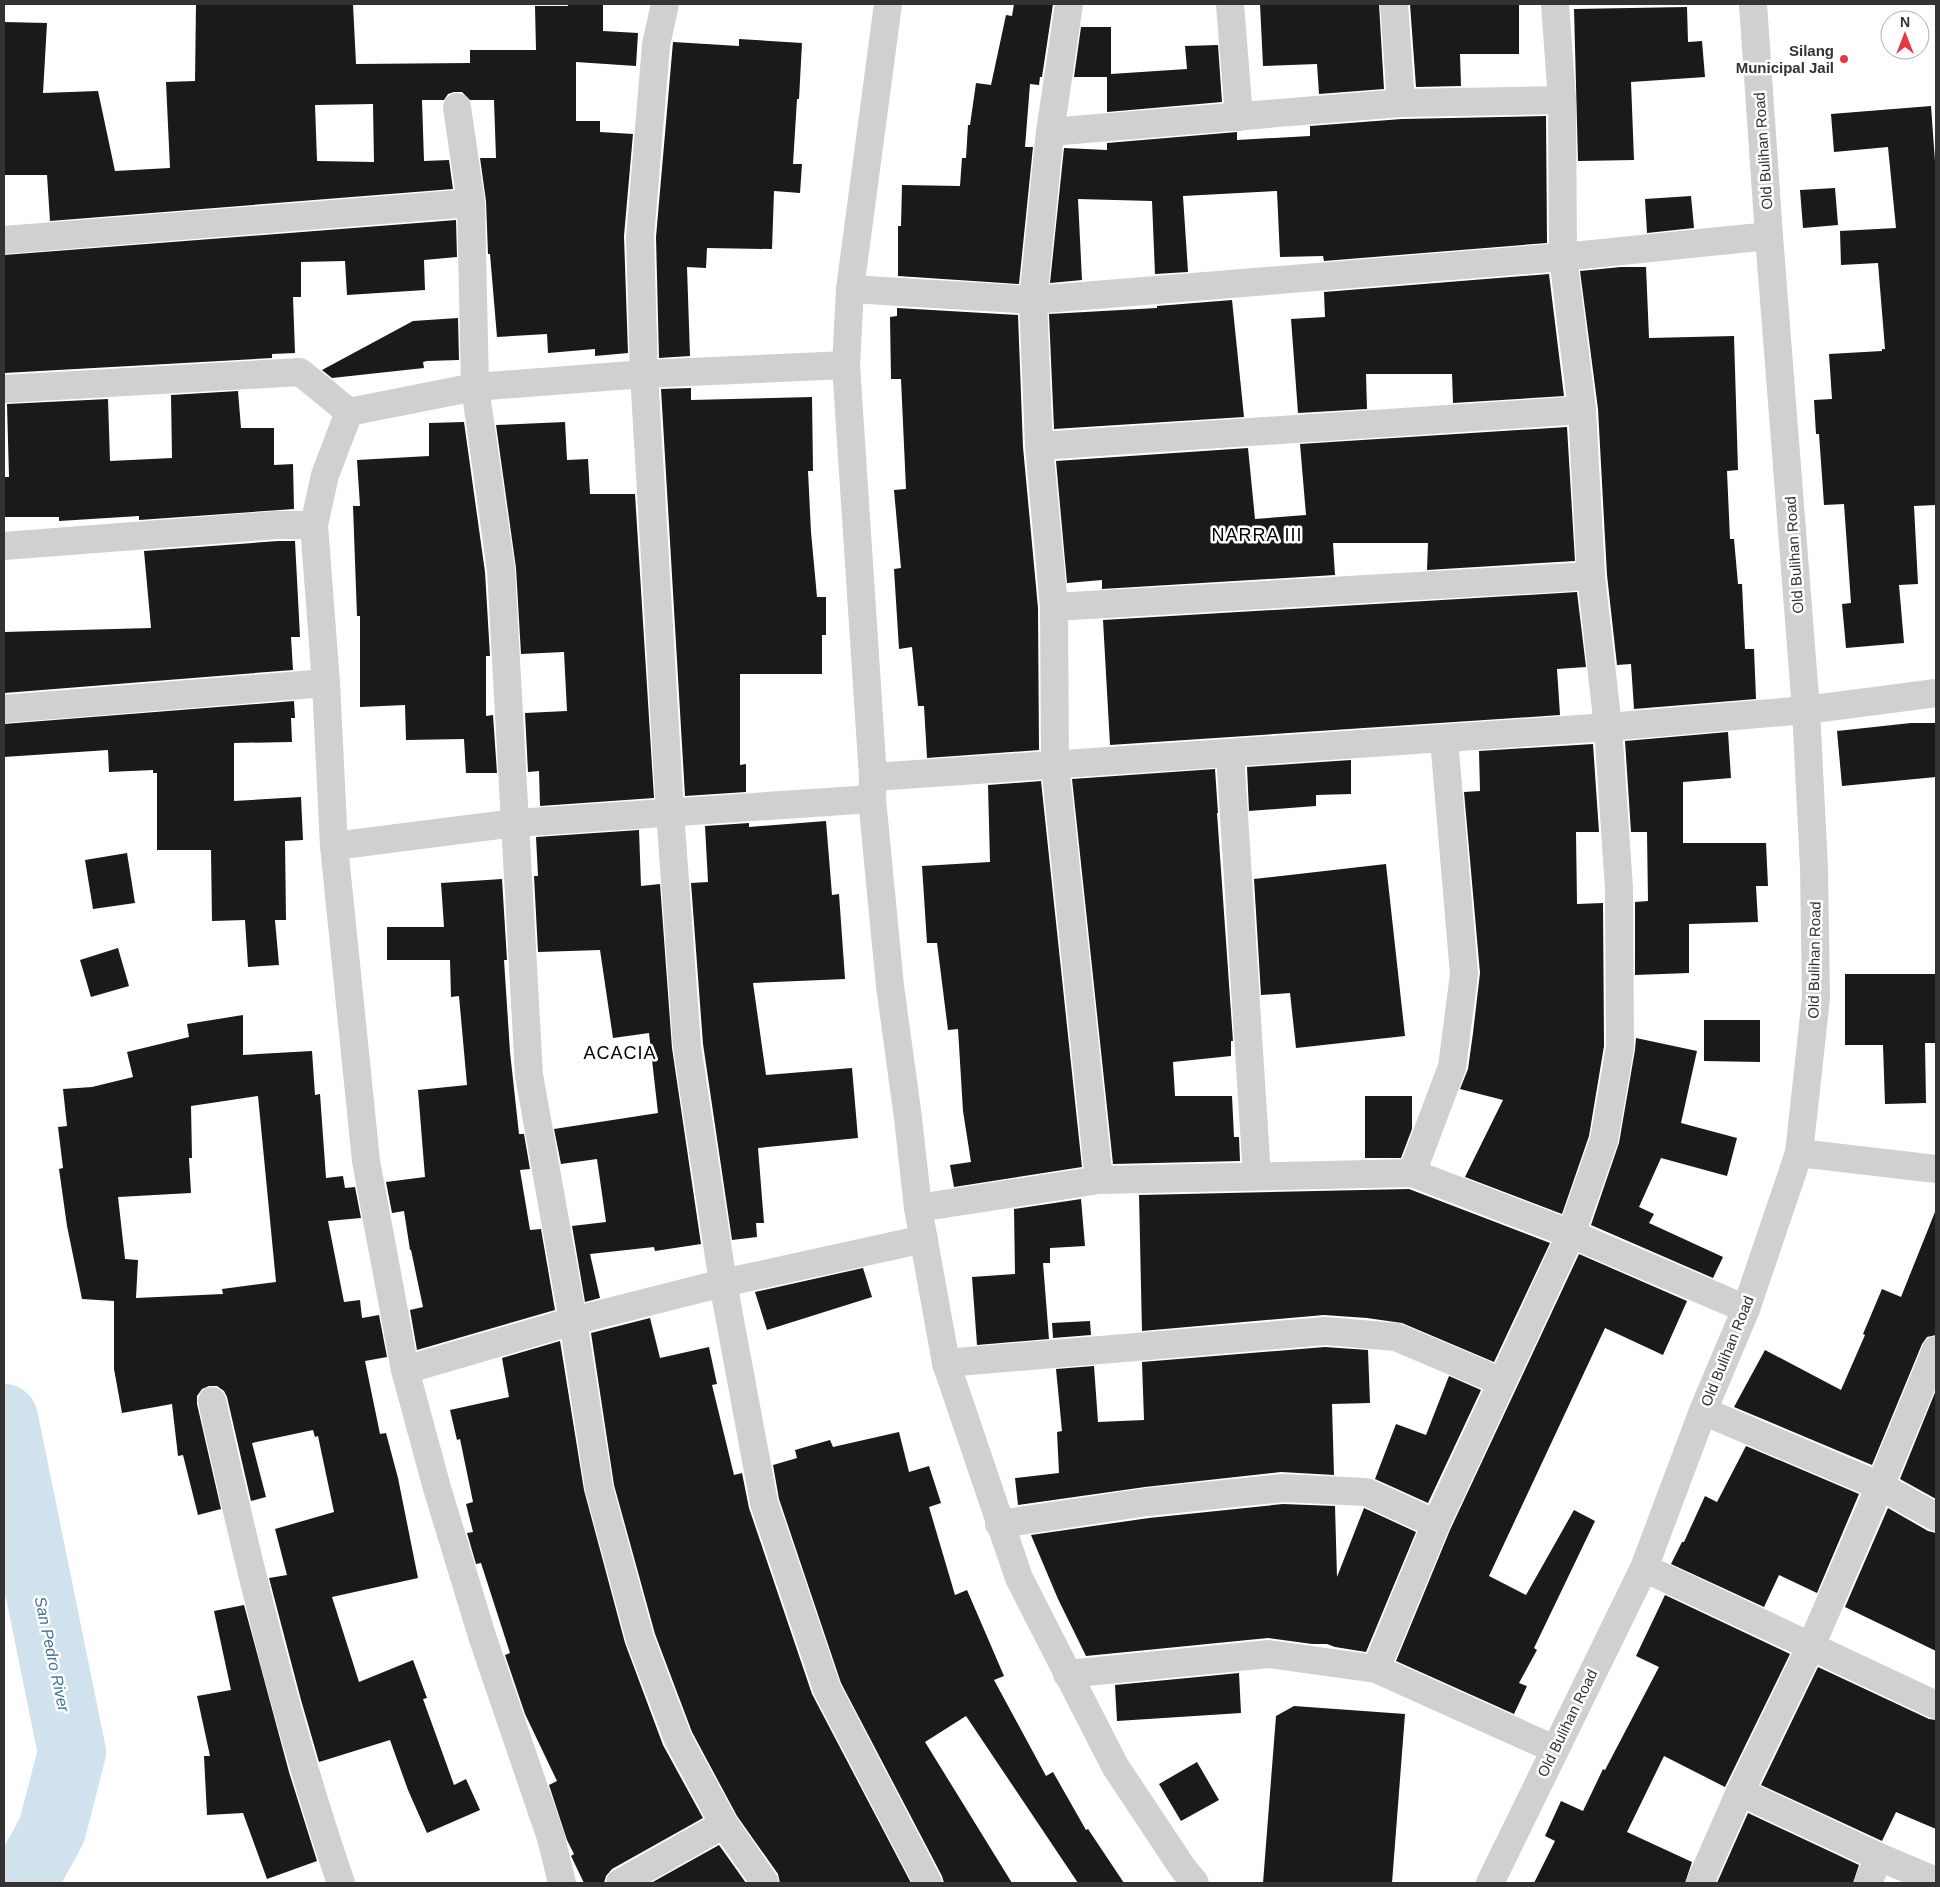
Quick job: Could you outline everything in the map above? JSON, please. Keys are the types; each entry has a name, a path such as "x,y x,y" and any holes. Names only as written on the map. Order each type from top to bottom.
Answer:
{"street":[{"path":"665,4 656,45 640,237 644,374 670,812 687,1046 723,1283 764,1502 827,1689 928,1883"},
{"path":"888,4 850,289 846,365 872,788 890,986 918,1208 946,1363 999,1524 1019,1578 1114,1766 1182,1867 1195,1883"},
{"path":"1069,4 1050,132 1033,300 1039,446 1054,607 1054,765 1099,1180"},
{"path":"1230,4 1239,117"},
{"path":"1394,4 1400,103"},
{"path":"1376,1669 1436,1524 1571,1234 1604,1140 1620,1046 1619,888 1608,727 1591,576 1582,410 1563,257 1562,100 1555,4"},
{"name":"Old Bulihan Road","path":"1490,1883 1644,1568 1703,1411 1746,1309 1799,1153 1816,998 1814,868 1806,710 1753,4"},
{"path":"1050,132 1400,103 1562,100"},
{"path":"457,107 471,203 475,387 501,570 529,1075 573,1320 599,1488 640,1639 678,1739 724,1824 765,1883"},
{"path":"4,240 471,203"},
{"path":"850,289 1033,300 1563,257 1769,236"},
{"path":"349,412 475,387 644,374 846,365"},
{"path":"4,389 300,372 349,412"},
{"path":"1039,446 1582,410"},
{"path":"349,412 325,475 314,525 326,683 334,846 366,1162 405,1370 436,1488 483,1639 551,1838 562,1883"},
{"path":"4,546 277,525 314,525"},
{"path":"1054,607 1591,576"},
{"path":"4,709 326,683"},
{"path":"334,846 515,824 670,812 1054,765 1608,727 1806,710 1936,693"},
{"path":"1412,1173 1452,1067 1464,974 1444,739"},
{"path":"1230,753 1257,1176"},
{"path":"1799,1153 1936,1169"},
{"path":"918,1208 1099,1180 1412,1173 1571,1234 1746,1309"},
{"path":"405,1370 573,1320 723,1283 924,1238"},
{"path":"946,1363 1325,1331 1396,1337 1502,1382"},
{"path":"1700,1883 1740,1792 1811,1646 1936,1350"},
{"path":"212,1401 240,1529 312,1800 341,1883"},
{"path":"1703,1411 1880,1486 1936,1517"},
{"path":"999,1524 1147,1502 1283,1488 1366,1492 1436,1524"},
{"path":"1644,1568 1936,1705"},
{"path":"1067,1674 1269,1654 1376,1669 1554,1749"},
{"path":"1740,1792 1879,1857 1936,1881"},
{"path":"620,1883 724,1824"},
{"path":"1868,1883 1879,1857"}],"building":[{"path":"196,4 353,4 356,64 470,63 470,50 536,50 535,6 603,4 603,31 638,33 636,66 576,62 576,121 600,121 600,132 633,134 624,236 628,353 595,356 595,349 548,353 547,334 497,337 490,254 488,254 486,201 480,158 496,158 494,100 470,100 462,92 454,92 448,94 444,100 422,100 424,161 449,160 453,189 50,221 47,175 4,175 4,22 47,23 43,93 98,91 115,171 170,168 166,82 195,81","holes":["373,104 374,162 317,161 315,105"]},
{"path":"1014,4 1053,4 1042,77 1040,77 1039,85 1030,84 1025,147 1033,147 1019,284 898,276 898,226 901,226 902,185 960,186 962,158 966,158 968,125 970,125 976,83 991,85 1006,15 1012,16"},
{"path":"1260,4 1379,4 1384,89 1319,94 1317,64 1263,66"},
{"path":"1410,4 1519,4 1519,54 1460,54 1461,86 1416,87"},
{"path":"1687,7 1688,42 1702,41 1705,77 1631,82 1634,160 1578,161 1574,9"},
{"path":"1081,27 1111,27 1111,74 1187,69 1185,46 1218,45 1222,102 1107,112 1107,77 1074,77"},
{"path":"739,39 802,43 793,164 802,164 800,193 774,191 772,249 707,248 706,268 687,267 690,356 659,358 656,237 673,42 739,46"},
{"path":"1931,106 1936,175 1936,505 1914,506 1918,584 1899,585 1904,643 1846,648 1842,604 1851,603 1844,504 1824,505 1819,434 1816,434 1814,400 1832,399 1829,354 1882,351 1882,349 1885,349 1878,263 1841,265 1840,231 1896,228 1888,147 1834,152 1831,114"},
{"path":"1546,116 1547,243 1324,261 1323,256 1280,257 1277,191 1183,196 1188,272 1155,274 1152,201 1078,199 1082,280 1050,283 1064,148 1107,150 1107,143 1237,132 1237,140 1310,136 1310,126 1402,119"},
{"path":"1835,188 1838,225 1803,228 1800,190"},
{"path":"1691,196 1694,228 1647,233 1645,199"},
{"path":"456,220 457,257 424,260 425,290 347,295 345,261 301,262 301,297 293,297 295,353 272,354 272,358 4,373 4,255"},
{"path":"1621,267 1646,267 1649,338 1734,336 1738,470 1727,471 1730,539 1734,539 1738,584 1742,584 1745,649 1754,649 1756,699 1634,709 1631,664 1617,665 1607,575 1598,409 1580,271"},
{"path":"1549,274 1564,396 1453,403 1452,374 1366,374 1367,409 1298,413 1291,319 1325,317 1324,292"},
{"path":"1232,300 1244,417 1054,429 1049,314 1157,308 1157,306"},
{"path":"897,308 1018,315 1023,447 1038,608 1039,750 927,758 924,706 918,706 912,647 899,649 894,569 901,568 894,490 906,489 901,379 891,379 890,317 897,316"},
{"path":"458,318 459,360 427,361 423,362 424,368 332,378 322,370 413,321"},
{"path":"691,388 691,400 812,397 813,471 808,471 811,532 817,597 826,597 826,635 822,635 822,674 740,674 740,765 746,764 746,792 685,796 661,389"},
{"path":"238,391 241,428 274,428 274,465 293,464 294,509 139,520 139,516 59,521 59,517 4,517 4,477 9,477 7,404 108,399 110,461 172,458 171,395"},
{"path":"464,422 485,572 490,656 486,656 486,716 493,715 497,773 466,773 464,739 406,740 405,705 360,707 360,616 357,616 353,506 360,506 357,460 429,456 429,423"},
{"path":"565,422 567,460 588,459 590,494 635,494 654,798 540,806 539,771 528,772 525,713 567,711 564,652 521,654 516,568 496,425"},
{"path":"1567,427 1575,561 1427,570 1428,543 1333,543 1335,575 1102,589 1102,580 1067,583 1056,461 1248,448 1255,519 1306,515 1300,444"},
{"path":"295,541 300,637 291,637 293,670 4,693 4,632 151,628 144,551"},
{"path":"1577,592 1586,667 1557,669 1560,715 1110,745 1103,620"},
{"path":"294,701 295,718 291,718 292,742 234,743 234,801 301,797 303,840 285,841 286,920 275,920 279,965 248,967 245,920 212,921 211,850 157,850 157,773 153,773 153,770 109,772 108,750 4,757 4,724"},
{"path":"1911,723 1936,723 1936,777 1842,786 1837,731"},
{"path":"1728,732 1731,778 1683,782 1683,843 1766,843 1768,886 1756,886 1758,922 1689,924 1689,973 1635,975 1635,902 1648,901 1647,832 1631,832 1625,741"},
{"path":"1593,744 1599,832 1576,832 1577,904 1603,903 1604,1046 1589,1136 1562,1214 1465,1177 1503,1100 1460,1089 1468,1069 1480,973 1464,792 1480,791 1479,751"},
{"path":"1351,760 1351,794 1316,795 1316,806 1249,811 1247,767"},
{"path":"1215,769 1233,1041 1231,1041 1231,1056 1173,1062 1175,1096 1232,1096 1234,1137 1239,1137 1240,1161 1113,1164 1072,779"},
{"path":"1041,781 1082,1167 954,1187 950,1165 971,1162 963,1111 958,1029 948,1030 937,943 927,943 922,866 990,862 988,785"},
{"path":"826,821 832,895 839,894 845,979 753,983 766,1075 852,1068 858,1138 758,1148 764,1223 756,1223 757,1237 732,1240 703,1044 691,883 708,882 705,826 749,823 749,827"},
{"path":"639,830 641,886 660,884 672,1048 701,1244 655,1251 654,1247 590,1254 600,1298 585,1302 572,1226 606,1222 597,1159 561,1164 554,1129 658,1113 649,1033 613,1038 600,950 538,952 534,876 538,876 536,837"},
{"path":"127,853 135,903 93,909 85,860"},
{"path":"1386,864 1405,1036 1296,1048 1290,993 1261,995 1254,879"},
{"path":"502,879 507,960 504,960 510,1052 519,1134 524,1134 530,1169 520,1170 530,1230 541,1229 555,1310 417,1350 410,1310 423,1307 410,1250 404,1211 392,1213 386,1182 425,1177 418,1090 467,1085 459,996 451,997 450,960 387,960 387,927 444,927 441,883"},
{"path":"118,948 129,986 91,997 80,960"},
{"path":"1845,974 1936,974 1936,1043 1925,1043 1926,1103 1885,1104 1883,1045 1845,1045"},
{"path":"243,1015 243,1055 312,1051 315,1095 320,1094 326,1178 343,1176 345,1188 355,1187 361,1218 328,1221 344,1302 360,1300 362,1318 379,1315 387,1357 365,1361 380,1434 386,1433 398,1478 418,1578 332,1597 359,1682 413,1660 427,1698 423,1699 454,1785 466,1779 480,1810 427,1833 408,1790 390,1740 319,1762 301,1700 269,1578 287,1575 275,1529 334,1512 318,1436 315,1437 313,1430 252,1443 266,1497 251,1501 227,1397 224,1391 217,1386 209,1386 202,1389 197,1396 197,1404 221,1509 198,1515 183,1455 178,1456 172,1404 122,1413 114,1369 114,1301 82,1299 67,1226 59,1169 63,1168 58,1127 67,1126 63,1089 92,1087 133,1077 127,1052 189,1037 187,1024","holes":["258,1096 276,1282 222,1289 223,1294 136,1298 138,1260 125,1259 118,1197 191,1193 189,1158 192,1158 191,1106"]},
{"path":"1704,1020 1760,1020 1760,1062 1704,1061"},
{"path":"1636,1038 1697,1051 1681,1123 1737,1138 1727,1176 1661,1158 1639,1207 1654,1214 1649,1223 1723,1257 1713,1278 1591,1225 1619,1143"},
{"path":"1365,1096 1412,1096 1412,1129 1401,1158 1365,1158"},
{"path":"1409,1189 1550,1243 1494,1362 1402,1323 1367,1318 1324,1315 1142,1331 1139,1195"},
{"path":"1081,1199 1085,1246 1050,1248 1050,1263 1043,1263 1049,1339 977,1345 972,1277 1015,1274 1014,1209"},
{"path":"1935,1212 1936,1335 1927,1337 1922,1344 1872,1465 1734,1407 1765,1350 1841,1390 1865,1335 1863,1334 1882,1289 1901,1297"},
{"path":"1579,1254 1687,1301 1663,1355 1605,1328 1489,1576 1526,1595 1574,1510 1595,1521 1534,1648 1537,1650 1519,1683 1527,1686 1514,1714 1396,1661 1450,1530"},
{"path":"863,1268 872,1297 767,1330 755,1292"},
{"path":"650,1318 660,1358 709,1347 717,1384 712,1385 734,1475 742,1473 749,1508 812,1694 911,1883 780,1883 778,1874 737,1816 692,1732 655,1634 614,1485 591,1333"},
{"path":"1090,1321 1091,1335 1053,1338 1052,1323"},
{"path":"560,1341 584,1490 625,1643 663,1745 703,1818 612,1869 606,1876 604,1883 584,1883 571,1856 574,1854 567,1840 549,1785 557,1781 525,1714 505,1655 510,1653 481,1563 476,1564 467,1533 473,1532 466,1504 473,1502 460,1439 457,1440 450,1410 509,1397 502,1358"},
{"path":"1325,1347 1368,1350 1370,1403 1332,1404 1334,1475 1281,1472 1145,1487 1018,1505 1015,1478 1059,1473 1057,1432 1062,1431 1056,1369 1094,1366 1098,1422 1144,1420 1142,1362"},
{"path":"1449,1376 1481,1390 1428,1503 1375,1479 1396,1424 1426,1435"},
{"path":"1936,1390 1936,1499 1900,1479"},
{"path":"899,1432 909,1472 929,1466 941,1503 929,1507 955,1595 967,1590 1004,1676 994,1680 1046,1776 1053,1772 1086,1830 1088,1829 1124,1883 1078,1883 966,1716 925,1742 1012,1883 944,1883 841,1683 779,1499 773,1465 797,1458 795,1450 830,1440 833,1447"},
{"path":"1746,1446 1859,1494 1817,1593 1779,1575 1764,1607 1671,1564 1682,1542 1684,1542 1705,1496 1717,1502"},
{"path":"1283,1504 1335,1506 1337,1577 1364,1508 1416,1532 1366,1652 1327,1644 1312,1644 1268,1638 1086,1656 1058,1599 1031,1535 1149,1518"},
{"path":"1888,1508 1928,1531 1936,1533 1936,1651 1845,1607"},
{"path":"1665,1595 1790,1654 1725,1787 1664,1756 1627,1832 1692,1862 1685,1883 1534,1883 1555,1841 1545,1836 1561,1801 1583,1811 1603,1769 1605,1770 1659,1667 1636,1656"},
{"path":"244,1605 289,1772 317,1861 267,1879 243,1813 207,1815 204,1756 210,1756 197,1696 231,1690 214,1611"},
{"path":"1818,1667 1929,1719 1936,1720 1936,1829 1896,1812 1882,1841 1761,1785"},
{"path":"1239,1673 1241,1713 1117,1721 1115,1685"},
{"path":"1294,1706 1405,1714 1392,1883 1263,1883 1276,1716"},
{"path":"1197,1762 1219,1800 1181,1821 1159,1784"},
{"path":"1748,1813 1859,1865 1853,1883 1717,1883"},
{"path":"719,1845 746,1883 651,1883"}],"waterway":[{"name":"San Pedro River","path":"4,1418 72,1752 52,1830 23,1883"}],"place":[{"name":"Silang Municipal Jail","path":"1844,59"}],"district":[{"name":"NARRA III","path":"1257,535"},
{"name":"ACACIA","path":"620,1053"}]}
